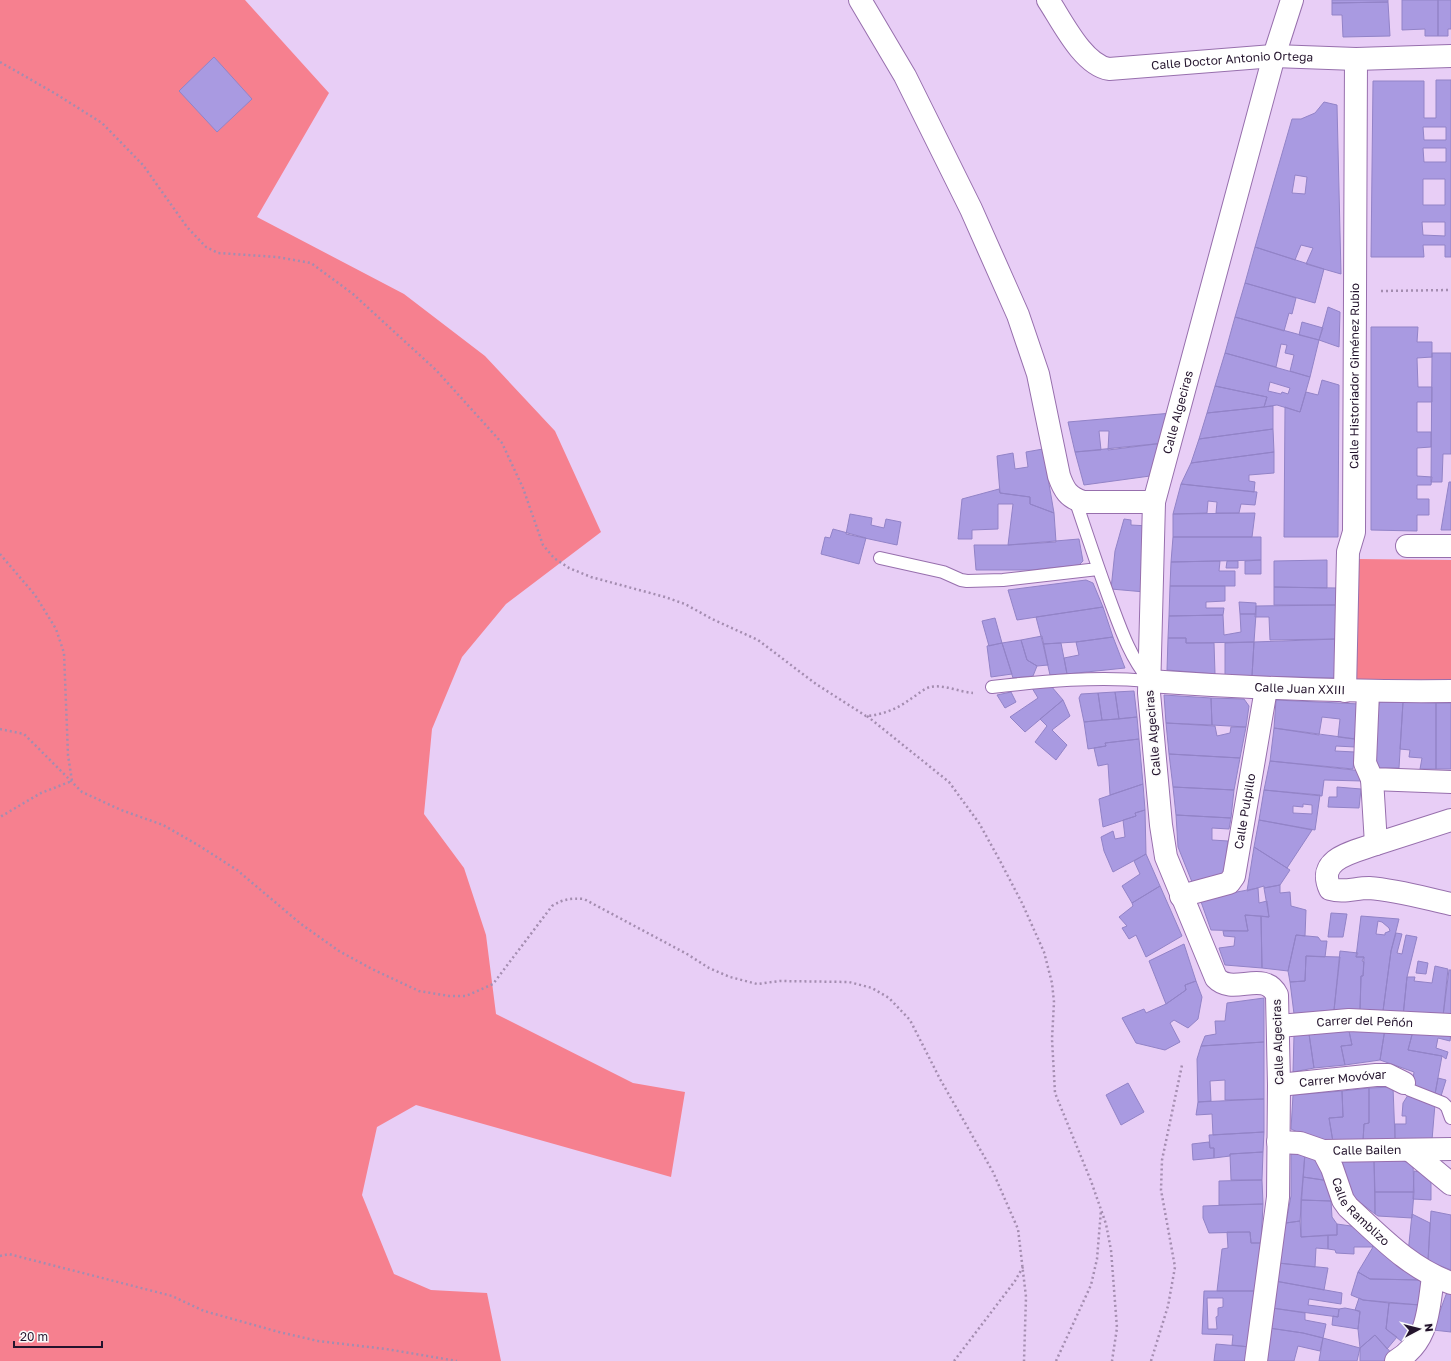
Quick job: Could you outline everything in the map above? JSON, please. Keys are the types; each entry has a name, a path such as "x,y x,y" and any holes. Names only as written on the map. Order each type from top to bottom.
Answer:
{"street":[{"path":"860,0 912,90 972,209 1018,315 1038,374 1059,476 1067,494 1083,502 1154,502"},
{"name":"Calle Doctor Antonio Ortega","path":"1048,0 1084,56 1100,68 1109,69 1274,56 1356,59 1451,56"},
{"name":"Calle Algeciras","path":"1256,1361 1278,1197 1279,1026 1277,995 1270,986 1262,982 1224,984 1216,978 1181,896 1166,857 1161,825 1149,681 1154,502 1274,56 1292,0"},
{"name":"Calle Historiador Giménez Rubio","path":"1345,691 1348,552 1354,532 1356,59"},
{"path":"1407,546 1451,546"},
{"name":"Calle Juan XXIII","path":"1149,681 1266,689 1368,692 1451,691"},
{"name":"Calle Pulpillo","path":"1181,896 1229,883 1234,876 1266,689"},
{"path":"1368,692 1365,763 1372,779 1376,844"},
{"path":"1372,779 1451,782"},
{"path":"1451,820 1340,857 1330,866 1326,874 1330,890 1340,892 1368,888 1387,890 1451,904"},
{"name":"Carrer del Peñón","path":"1279,1026 1349,1020 1451,1025"},
{"name":"Carrer Movóvar","path":"1279,1085 1369,1075 1388,1076 1404,1083"},
{"path":"1278,1142 1300,1143 1323,1152"},
{"name":"Calle Bailen","path":"1323,1152 1451,1149"},
{"name":"Calle Bailen","path":"1410,1150 1451,1184"},
{"name":"Calle Ramblizo","path":"1323,1152 1332,1168 1343,1200 1348,1207 1396,1251 1419,1269 1442,1280"},
{"path":"1396,1361 1413,1346 1423,1333 1442,1280"}],"lane":[{"path":"1075,499 1098,569 1127,646 1137,665 1149,681"},
{"path":"880,558 943,572 967,581 1003,580 1098,569"},
{"path":"992,687 1048,681 1149,681"},
{"path":"1404,1083 1410,1090 1443,1103 1451,1118"}],"path":[{"path":"0,62 56,94 102,124 142,165 187,227 206,247 218,253 311,262 353,294 436,370 502,443 523,488 544,545 554,558 569,568 591,577 665,597 685,604 712,620 758,640 816,684 866,716 949,782 979,823 1022,903 1044,952 1052,983 1055,1093 1101,1209 1111,1250 1117,1328 1112,1361"},
{"path":"1354,291 1451,290"},
{"path":"0,554 35,596 56,629 64,653 68,755 72,781"},
{"path":"866,716 883,714 905,703 928,687 938,686 956,691 973,693 992,687"},
{"path":"0,729 24,734 82,792 121,810 163,825 198,845 237,870 301,924 339,951 372,970 419,991 449,996 466,996 493,984 552,906 561,900 572,898 584,899 687,954 709,968 730,977 757,984 780,981 849,982 872,988 889,998 910,1020 940,1079 982,1152 1018,1229 1026,1297 1024,1361"},
{"path":"0,817 42,793 72,781"},
{"path":"1151,1361 1168,1306 1175,1268 1161,1190 1162,1160 1182,1065"},
{"path":"1056,1361 1091,1285 1096,1260 1101,1209"},
{"path":"0,1256 9,1254 110,1279 172,1296 204,1311 318,1341 386,1349 457,1361"},
{"path":"954,1361 1015,1281 1023,1266"}],"shaded area":[{"path":"0,0 245,0 329,93 257,217 404,294 485,356 555,431 601,532 506,604 462,657 432,729 424,814 464,868 486,935 496,1014 633,1083 685,1092 671,1177 416,1105 377,1127 362,1195 394,1274 431,1290 487,1293 501,1361 0,1361"},
{"path":"1357,559 1451,560 1451,680 1356,680"}],"building":[{"path":"1332,0 1388,0 1388,2 1332,3"},
{"path":"1402,0 1438,0 1438,36 1425,36 1425,29 1402,30"},
{"path":"1438,0 1451,0 1451,29 1448,29 1448,36 1438,36"},
{"path":"1388,2 1390,36 1343,37 1342,15 1332,15 1332,3"},
{"path":"214,57 252,99 217,132 179,91"},
{"path":"1436,80 1451,80 1451,257 1445,257 1445,245 1423,245 1424,257 1371,257 1373,81 1424,81 1424,118 1436,118","holes":["1423,127 1446,127 1446,140 1424,140","1423,148 1446,148 1446,162 1424,162","1423,179 1445,179 1445,205 1423,205","1422,222 1445,222 1445,236 1423,235"]},
{"path":"1324,102 1337,105 1341,274 1306,264 1313,248 1301,245 1295,260 1255,247 1292,119 1301,119 1315,113","holes":["1295,175 1307,177 1305,194 1292,193"]},
{"path":"1255,247 1324,269 1315,303 1245,283"},
{"path":"1245,283 1296,298 1292,314 1289,313 1284,331 1235,317"},
{"path":"1328,307 1340,312 1339,347 1319,340"},
{"path":"1235,317 1319,340 1310,377 1290,371 1294,355 1285,353 1287,345 1281,344 1276,367 1225,353"},
{"path":"1302,322 1323,328 1319,340 1299,335"},
{"path":"1371,327 1418,327 1417,342 1432,342 1432,357 1417,358 1418,387 1432,387 1432,402 1417,402 1417,432 1431,432 1431,447 1417,448 1417,476 1432,477 1431,485 1417,485 1417,499 1429,499 1429,515 1417,515 1417,531 1371,530"},
{"path":"1225,353 1310,377 1300,412 1277,405 1264,407 1267,397 1215,386","holes":["1270,382 1290,388 1288,394 1268,391"]},
{"path":"1432,353 1451,353 1451,454 1443,454 1442,482 1431,482"},
{"path":"1322,380 1339,385 1338,537 1284,537 1285,407 1300,412 1306,392 1318,395"},
{"path":"1215,386 1267,397 1264,407 1207,413"},
{"path":"1273,406 1273,429 1199,439 1207,413"},
{"path":"1172,413 1164,443 1108,450 1109,431 1099,431 1101,450 1075,452 1068,422"},
{"path":"1273,429 1274,452 1191,463 1199,439"},
{"path":"1164,443 1150,476 1084,485 1075,452"},
{"path":"1043,449 1054,513 1030,504 1030,497 1000,493 997,456 1013,453 1015,469 1028,467 1026,452"},
{"path":"1274,452 1274,473 1249,475 1249,481 1255,482 1254,492 1181,484 1191,463"},
{"path":"1449,482 1451,482 1451,530 1441,530"},
{"path":"1181,484 1257,492 1255,505 1241,504 1239,513 1216,513 1217,502 1208,501 1207,513 1173,514"},
{"path":"999,489 1000,493 1030,497 1030,504 1054,513 1056,542 1008,545 1013,504 998,504 998,529 972,530 972,539 958,539 962,499"},
{"path":"1255,513 1252,537 1173,537 1173,514"},
{"path":"850,514 872,518 871,525 884,528 886,519 901,522 897,545 846,534"},
{"path":"1124,519 1131,520 1131,525 1149,526 1145,592 1111,589 1115,551"},
{"path":"833,529 866,538 859,564 821,554 825,537 830,538"},
{"path":"1173,537 1261,537 1261,560 1171,562"},
{"path":"1079,539 1083,561 1079,565 1031,570 976,570 974,545 1008,545"},
{"path":"1261,560 1261,574 1245,574 1245,561"},
{"path":"1327,560 1327,588 1274,587 1274,561"},
{"path":"1220,561 1219,571 1235,571 1235,586 1170,586 1171,562"},
{"path":"1227,561 1238,561 1238,568 1226,568"},
{"path":"1086,580 1093,583 1103,607 1017,620 1008,590"},
{"path":"1170,586 1225,586 1225,601 1206,602 1206,608 1224,608 1223,615 1169,616"},
{"path":"1274,587 1338,588 1337,605 1274,605"},
{"path":"1239,602 1256,603 1256,614 1240,614"},
{"path":"1337,605 1337,639 1270,640 1269,617 1255,617 1256,606"},
{"path":"1103,607 1113,637 1076,642 1043,644 1036,617"},
{"path":"1240,614 1256,614 1254,642 1186,643 1186,638 1168,638 1169,616 1223,615 1224,635 1241,632"},
{"path":"995,618 1002,643 989,646 982,621"},
{"path":"1042,636 1048,665 1037,666 1027,660 1021,640"},
{"path":"1113,637 1125,668 1067,674 1064,658 1079,655 1076,642"},
{"path":"1168,638 1186,638 1186,643 1214,643 1215,674 1167,670"},
{"path":"1337,639 1336,678 1252,676 1254,642"},
{"path":"1021,640 1027,660 1037,666 1033,676 1013,678 1002,643"},
{"path":"1254,642 1252,676 1225,675 1225,643"},
{"path":"1002,643 1012,674 991,677 987,646"},
{"path":"1061,643 1067,674 1050,675 1043,644"},
{"path":"1051,686 1063,700 1025,732 1010,717 1038,698 1032,688"},
{"path":"1134,691 1137,717 1119,719 1115,692"},
{"path":"1011,692 1016,702 1005,708 997,695"},
{"path":"1115,692 1119,719 1102,720 1098,693"},
{"path":"1098,693 1102,720 1084,722 1079,698 1081,694"},
{"path":"1164,695 1211,698 1212,725 1166,723"},
{"path":"1211,698 1244,699 1249,706 1246,727 1212,725"},
{"path":"1063,700 1070,716 1052,730 1067,745 1056,760 1035,742 1047,726 1040,719"},
{"path":"1276,700 1360,704 1354,739 1338,737 1340,719 1322,717 1319,735 1274,728"},
{"path":"1380,702 1403,702 1399,768 1374,768 1375,715"},
{"path":"1403,702 1436,703 1436,769 1420,769 1422,758 1409,757 1410,750 1400,749"},
{"path":"1436,703 1451,703 1451,769 1436,769"},
{"path":"1137,717 1139,739 1105,743 1106,746 1088,749 1084,722"},
{"path":"1166,723 1215,726 1217,736 1230,733 1231,727 1246,727 1240,758 1169,754"},
{"path":"1274,728 1356,739 1355,747 1336,746 1335,751 1355,752 1353,769 1270,761"},
{"path":"1139,739 1143,784 1110,795 1108,764 1098,766 1094,748 1106,746 1105,743"},
{"path":"1169,754 1240,758 1234,790 1173,787"},
{"path":"1270,761 1363,771 1362,781 1324,780 1322,796 1264,790"},
{"path":"1143,784 1145,810 1135,813 1136,816 1103,827 1099,799"},
{"path":"1173,787 1234,790 1231,818 1176,815"},
{"path":"1337,787 1361,789 1359,808 1328,807 1329,797 1337,797"},
{"path":"1264,790 1320,795 1315,830 1259,820","holes":["1303,804 1312,805 1312,814 1293,813 1293,806 1303,807"]},
{"path":"1145,810 1146,854 1113,872 1104,851 1101,837 1113,831 1115,839 1125,837 1123,820 1136,816 1135,813"},
{"path":"1176,815 1231,818 1229,829 1212,828 1212,840 1228,841 1224,873 1192,882 1178,847"},
{"path":"1259,820 1312,830 1287,868 1254,847"},
{"path":"1254,847 1290,870 1280,885 1264,888 1264,886 1247,891"},
{"path":"1146,854 1160,886 1132,903 1122,886 1140,874 1134,861"},
{"path":"1280,885 1280,893 1290,892 1291,906 1306,910 1305,936 1296,935 1288,971 1262,968 1261,916 1269,917 1264,888"},
{"path":"1160,886 1182,936 1146,957 1136,935 1129,939 1122,928 1127,926 1119,917 1133,906 1132,903"},
{"path":"1258,888 1259,903 1267,901 1269,917 1245,915 1248,931 1211,930 1200,899"},
{"path":"1331,913 1347,914 1343,937 1328,937"},
{"path":"1245,915 1261,916 1262,968 1225,965 1219,948 1234,946 1235,937 1224,936 1223,931 1248,931"},
{"path":"1361,916 1399,919 1391,951 1383,1011 1360,1010 1361,976 1363,976 1364,962 1362,961 1364,957 1356,957","holes":["1378,921 1382,922 1389,928 1390,931 1385,933 1385,935 1376,934"]},
{"path":"1396,933 1402,934 1397,953 1402,954 1406,935 1417,937 1407,977 1403,1016 1383,1011 1391,951"},
{"path":"1296,935 1318,937 1321,941 1327,941 1325,957 1306,956 1305,981 1290,982 1288,971"},
{"path":"1184,944 1196,981 1185,985 1186,990 1166,1004 1149,961"},
{"path":"1340,951 1358,953 1356,957 1364,957 1363,976 1361,976 1360,1010 1334,1010"},
{"path":"1306,956 1340,957 1334,1010 1294,1014 1290,982 1305,981"},
{"path":"1418,961 1428,963 1426,974 1416,973"},
{"path":"1435,966 1448,969 1443,1016 1403,1016 1407,977 1415,977 1414,981 1432,983"},
{"path":"1449,970 1451,970 1451,1016 1443,1016"},
{"path":"1196,981 1202,997 1198,1019 1188,1028 1174,1020 1170,1023 1180,1042 1165,1050 1136,1043 1122,1018 1144,1009 1146,1013 1166,1004 1186,990 1185,985"},
{"path":"1264,998 1264,1042 1201,1046 1205,1036 1216,1034 1215,1021 1225,1021 1227,1003"},
{"path":"1385,1029 1413,1031 1408,1050 1442,1056 1435,1094 1412,1086 1414,1072 1380,1060"},
{"path":"1385,1029 1380,1060 1345,1065 1341,1046 1352,1045 1349,1031"},
{"path":"1349,1031 1352,1045 1341,1046 1345,1065 1314,1068 1309,1034"},
{"path":"1413,1031 1451,1033 1450,1041 1438,1038 1436,1048 1448,1052 1446,1059 1442,1056 1408,1050"},
{"path":"1309,1034 1314,1068 1293,1072 1294,1035"},
{"path":"1264,1042 1264,1099 1225,1100 1225,1080 1210,1081 1211,1101 1198,1102 1197,1059 1201,1046"},
{"path":"1438,1078 1446,1080 1441,1096 1435,1094"},
{"path":"1128,1083 1144,1112 1121,1125 1106,1095"},
{"path":"1393,1087 1395,1139 1363,1141 1364,1124 1369,1123 1369,1088"},
{"path":"1369,1088 1369,1123 1364,1124 1363,1141 1333,1142 1329,1118 1343,1117 1342,1091"},
{"path":"1342,1091 1343,1117 1329,1118 1333,1142 1319,1142 1291,1129 1293,1095"},
{"path":"1408,1095 1435,1104 1432,1140 1395,1139 1395,1124 1406,1124 1406,1116 1402,1116 1403,1103"},
{"path":"1264,1099 1264,1132 1213,1135 1212,1114 1196,1115 1198,1102"},
{"path":"1264,1132 1263,1152 1230,1154 1230,1156 1214,1158 1214,1148 1210,1148 1209,1135"},
{"path":"1209,1142 1210,1148 1214,1148 1214,1158 1193,1160 1192,1144"},
{"path":"1263,1152 1262,1180 1231,1180 1230,1154"},
{"path":"1305,1153 1300,1221 1286,1223 1291,1196 1291,1154"},
{"path":"1305,1153 1316,1157 1330,1181 1303,1177"},
{"path":"1342,1160 1374,1160 1375,1214 1348,1193"},
{"path":"1374,1160 1400,1160 1413,1164 1414,1192 1375,1192"},
{"path":"1414,1171 1426,1173 1431,1179 1431,1200 1413,1199"},
{"path":"1303,1177 1330,1181 1331,1201 1301,1200"},
{"path":"1262,1180 1263,1204 1219,1205 1219,1181"},
{"path":"1375,1192 1414,1192 1412,1218 1378,1216 1375,1214"},
{"path":"1301,1200 1331,1201 1332,1217 1337,1224 1337,1235 1301,1237"},
{"path":"1263,1204 1261,1243 1251,1243 1250,1232 1209,1233 1203,1218 1203,1206"},
{"path":"1431,1211 1451,1215 1451,1270 1428,1261"},
{"path":"1412,1214 1430,1223 1428,1261 1408,1253"},
{"path":"1300,1221 1301,1237 1328,1235 1328,1249 1316,1248 1315,1267 1278,1263 1286,1223"},
{"path":"1337,1224 1358,1227 1372,1238 1373,1247 1354,1247 1354,1254 1336,1253 1335,1250 1328,1249 1328,1235 1337,1235"},
{"path":"1227,1232 1250,1232 1251,1243 1261,1243 1256,1291 1217,1291 1222,1249 1228,1248"},
{"path":"1372,1238 1422,1280 1370,1279 1358,1272 1373,1247"},
{"path":"1278,1263 1328,1268 1324,1290 1275,1281"},
{"path":"1358,1272 1370,1279 1422,1280 1420,1305 1363,1300 1351,1295"},
{"path":"1275,1281 1342,1293 1341,1304 1309,1299 1308,1305 1339,1309 1338,1317 1272,1308"},
{"path":"1204,1291 1256,1291 1250,1347 1232,1345 1233,1335 1202,1334","holes":["1207,1298 1223,1298 1223,1307 1218,1308 1218,1316 1216,1317 1217,1329 1208,1329"]},
{"path":"1447,1292 1451,1293 1451,1332 1433,1330"},
{"path":"1359,1298 1363,1300 1389,1303 1386,1329 1397,1337 1387,1349 1375,1335 1360,1348 1358,1329 1360,1312 1355,1310"},
{"path":"1389,1303 1420,1305 1406,1345 1386,1329"},
{"path":"1272,1308 1305,1313 1305,1320 1326,1324 1323,1338 1303,1333 1269,1328"},
{"path":"1345,1308 1360,1311 1358,1329 1332,1325 1333,1316 1338,1317 1339,1309"},
{"path":"1269,1328 1303,1333 1323,1338 1320,1351 1298,1346 1294,1361 1265,1361"},
{"path":"1375,1335 1395,1357 1388,1361 1360,1361 1360,1348"},
{"path":"1323,1338 1360,1348 1357,1361 1319,1361"},
{"path":"1216,1344 1250,1347 1247,1361 1214,1361"}]}
